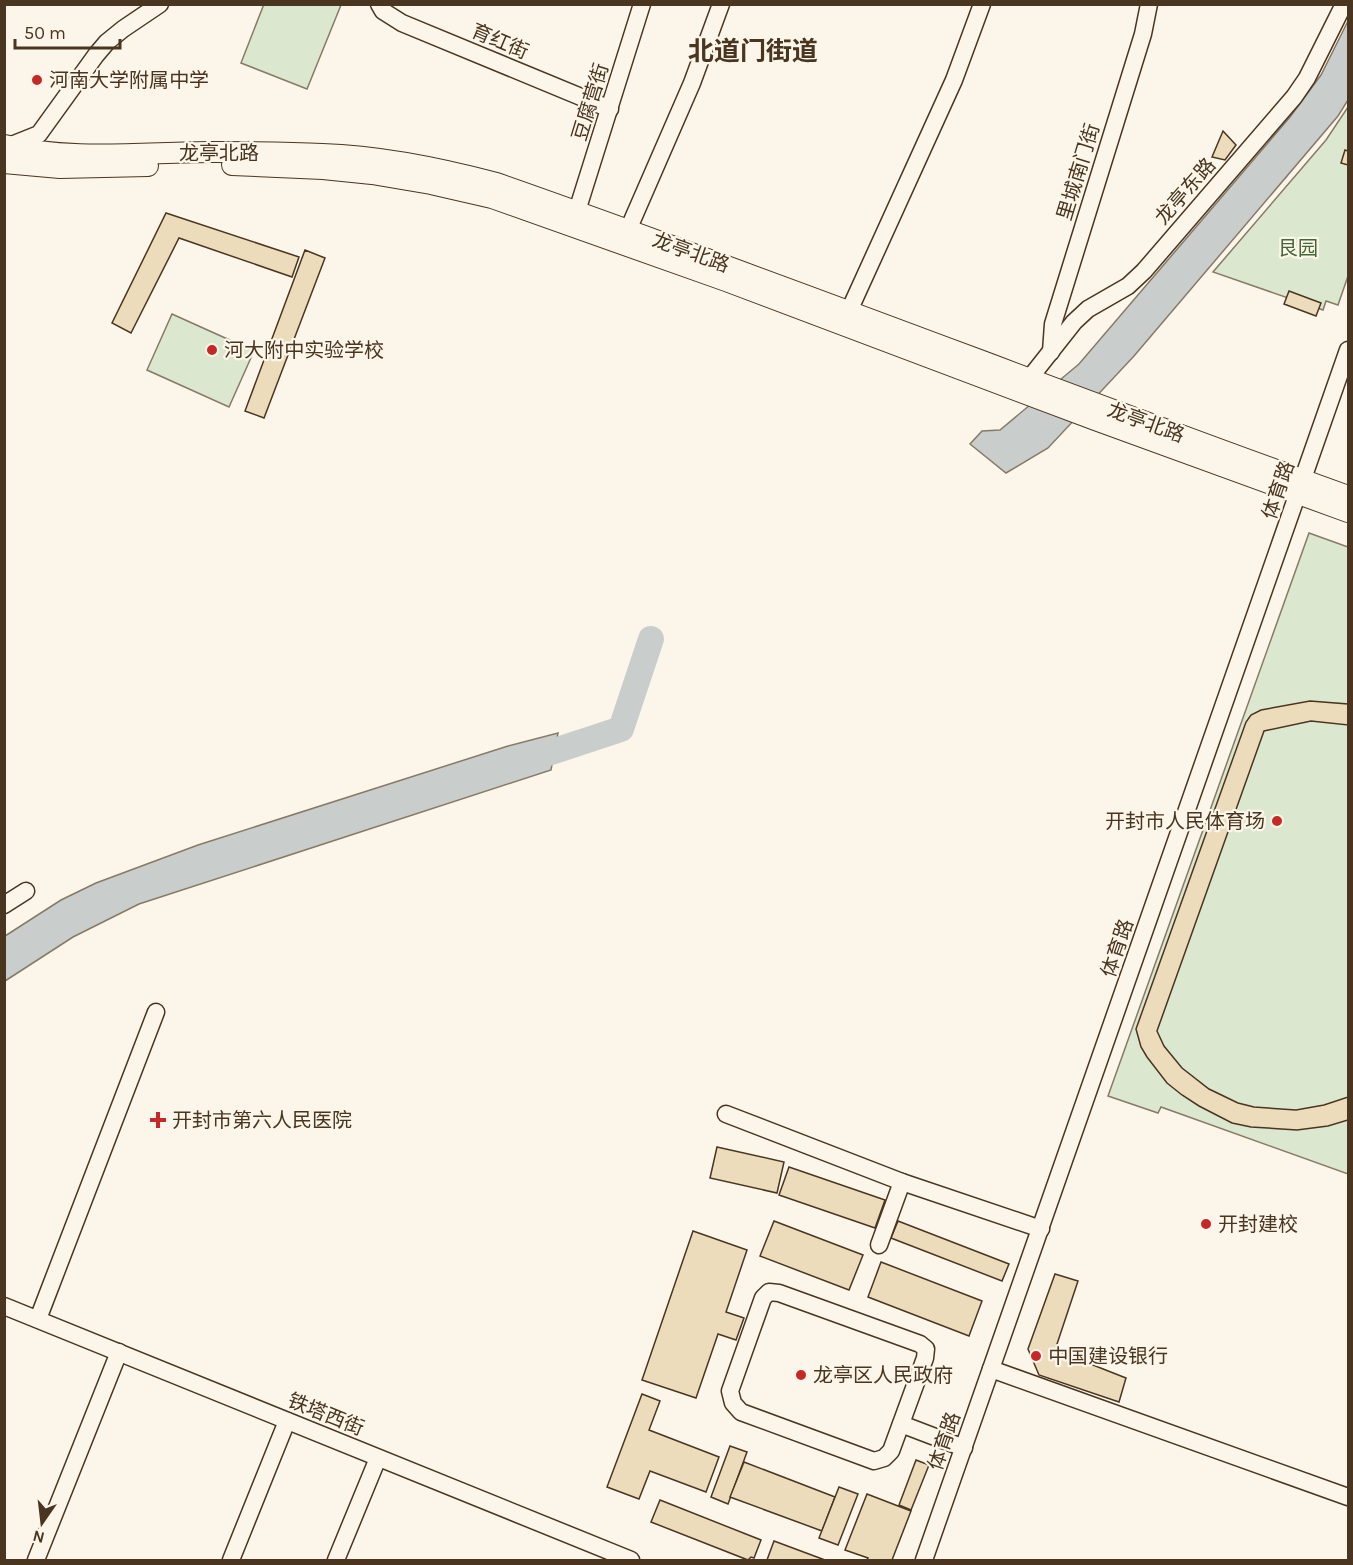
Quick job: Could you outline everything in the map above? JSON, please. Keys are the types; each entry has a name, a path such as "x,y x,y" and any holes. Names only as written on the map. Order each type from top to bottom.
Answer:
{"main road":[{"name":"龙亭北路","path":"6,151 62,154 213,152 324,154 407,163 467,175 576,211 849,311 1099,413 1302,487 1348,512"},
{"name":"龙亭北路","path":"6,151 60,168 212,164 323,169 405,178 463,190 492,198 1035,387"},
{"name":"龙亭北路","path":"1302,487 1348,496"}],"street":[{"path":"6,151 39,134 107,42 160,4"},
{"name":"育红街","path":"380,4 382,10 402,23 610,110"},
{"name":"豆腐营街","path":"576,211 642,4"},
{"path":"628,230 678,118 722,4"},
{"path":"849,311 954,80 981,4"},
{"name":"里城南门街","path":"1051,352 1053,324 1143,34 1149,4"},
{"name":"龙亭东路","path":"1035,387 1051,352 1074,322 1088,309 1128,286 1143,271 1294,97 1307,78 1344,4"},
{"name":"体育路","path":"924,1560 1302,487 1348,350"},
{"path":"4,905 26,891"},
{"path":"38,1319 156,1012"},
{"path":"726,1114 902,1182 1041,1229"},
{"path":"879,1245 902,1182"},
{"path":"769,1292 779,1293 920,1344 926,1349 925,1358 901,1424 891,1451 884,1458 874,1461 741,1412 733,1403 730,1391 763,1298 769,1292"},
{"name":"铁塔西街","path":"4,1306 631,1560"},
{"path":"36,1560 119,1352"},
{"path":"991,1369 1348,1497"},
{"path":"231,1560 287,1421"},
{"path":"901,1424 964,1448"},
{"path":"336,1560 378,1458"}],"green space":[{"name":"河南大学附属中学","path":"264,4 341,5 307,89 241,63"},
{"name":"艮园","path":"1348,107 1348,276 1338,305 1326,301 1323,310 1213,272 1326,140"},
{"path":"172,314 254,351 229,407 147,370"},
{"name":"开封市人民体育场","path":"1309,533 1348,547 1348,1174 1161,1107 1158,1113 1108,1096"}],"shaded area":[{"path":"1348,21 1348,100 1338,116 1134,356 1048,448 1006,473 970,444 982,431 1000,430 1079,364 1290,117 1321,75"},
{"path":"558,733 551,770 139,904 73,937 5,981 5,936 61,900 96,883 198,845 508,746"}],"building":[{"path":"1223,131 1236,145 1225,160 1212,157"},
{"path":"1345,150 1348,151 1348,165 1341,163"},
{"path":"166,213 299,257 292,277 179,238 131,333 112,323"},
{"path":"305,250 325,258 264,418 245,411"},
{"path":"1289,291 1321,303 1316,316 1284,304"},
{"path":"1310,701 1348,704 1348,725 1311,721 1264,731 1157,1031 1164,1046 1182,1068 1209,1089 1238,1103 1254,1107 1296,1110 1324,1105 1348,1097 1348,1120 1328,1126 1297,1130 1251,1127 1232,1123 1199,1106 1167,1083 1141,1047 1136,1029 1246,722 1251,715 1261,710"},
{"path":"717,1147 784,1162 777,1193 710,1178"},
{"path":"789,1167 885,1200 875,1228 779,1195"},
{"path":"774,1221 863,1255 849,1290 760,1256"},
{"path":"898,1221 1009,1264 1002,1281 891,1238"},
{"path":"693,1231 747,1250 726,1312 744,1318 736,1340 718,1334 696,1398 642,1380"},
{"path":"881,1262 982,1301 969,1336 868,1297"},
{"path":"1055,1274 1078,1281 1055,1350 1126,1378 1119,1402 1039,1375 1028,1349"},
{"path":"642,1394 660,1401 649,1430 719,1457 706,1492 650,1471 639,1499 607,1487"},
{"path":"730,1446 747,1452 728,1504 711,1497"},
{"path":"916,1460 929,1465 911,1510 899,1505"},
{"path":"744,1462 835,1497 822,1531 730,1497"},
{"path":"839,1487 858,1494 838,1545 819,1538"},
{"path":"867,1494 911,1511 892,1560 867,1560 868,1558 845,1550"},
{"path":"660,1500 761,1540 754,1558 751,1557 748,1560 651,1522"},
{"path":"774,1541 825,1560 767,1560"}],"waterway":[{"path":"521,762 621,729 651,639"}],"place":[{"name":"河南大学附属中学","path":"37,80"},
{"name":"河大附中实验学校","path":"212,350"},
{"name":"开封市人民体育场","path":"1277,821"},
{"name":"开封市第六人民医院","path":"158,1120"},
{"name":"开封建校","path":"1206,1224"},
{"name":"中国建设银行","path":"1036,1356"},
{"name":"龙亭区人民政府","path":"801,1375"}],"district":[{"name":"北道门街道","path":"753,51"}]}
